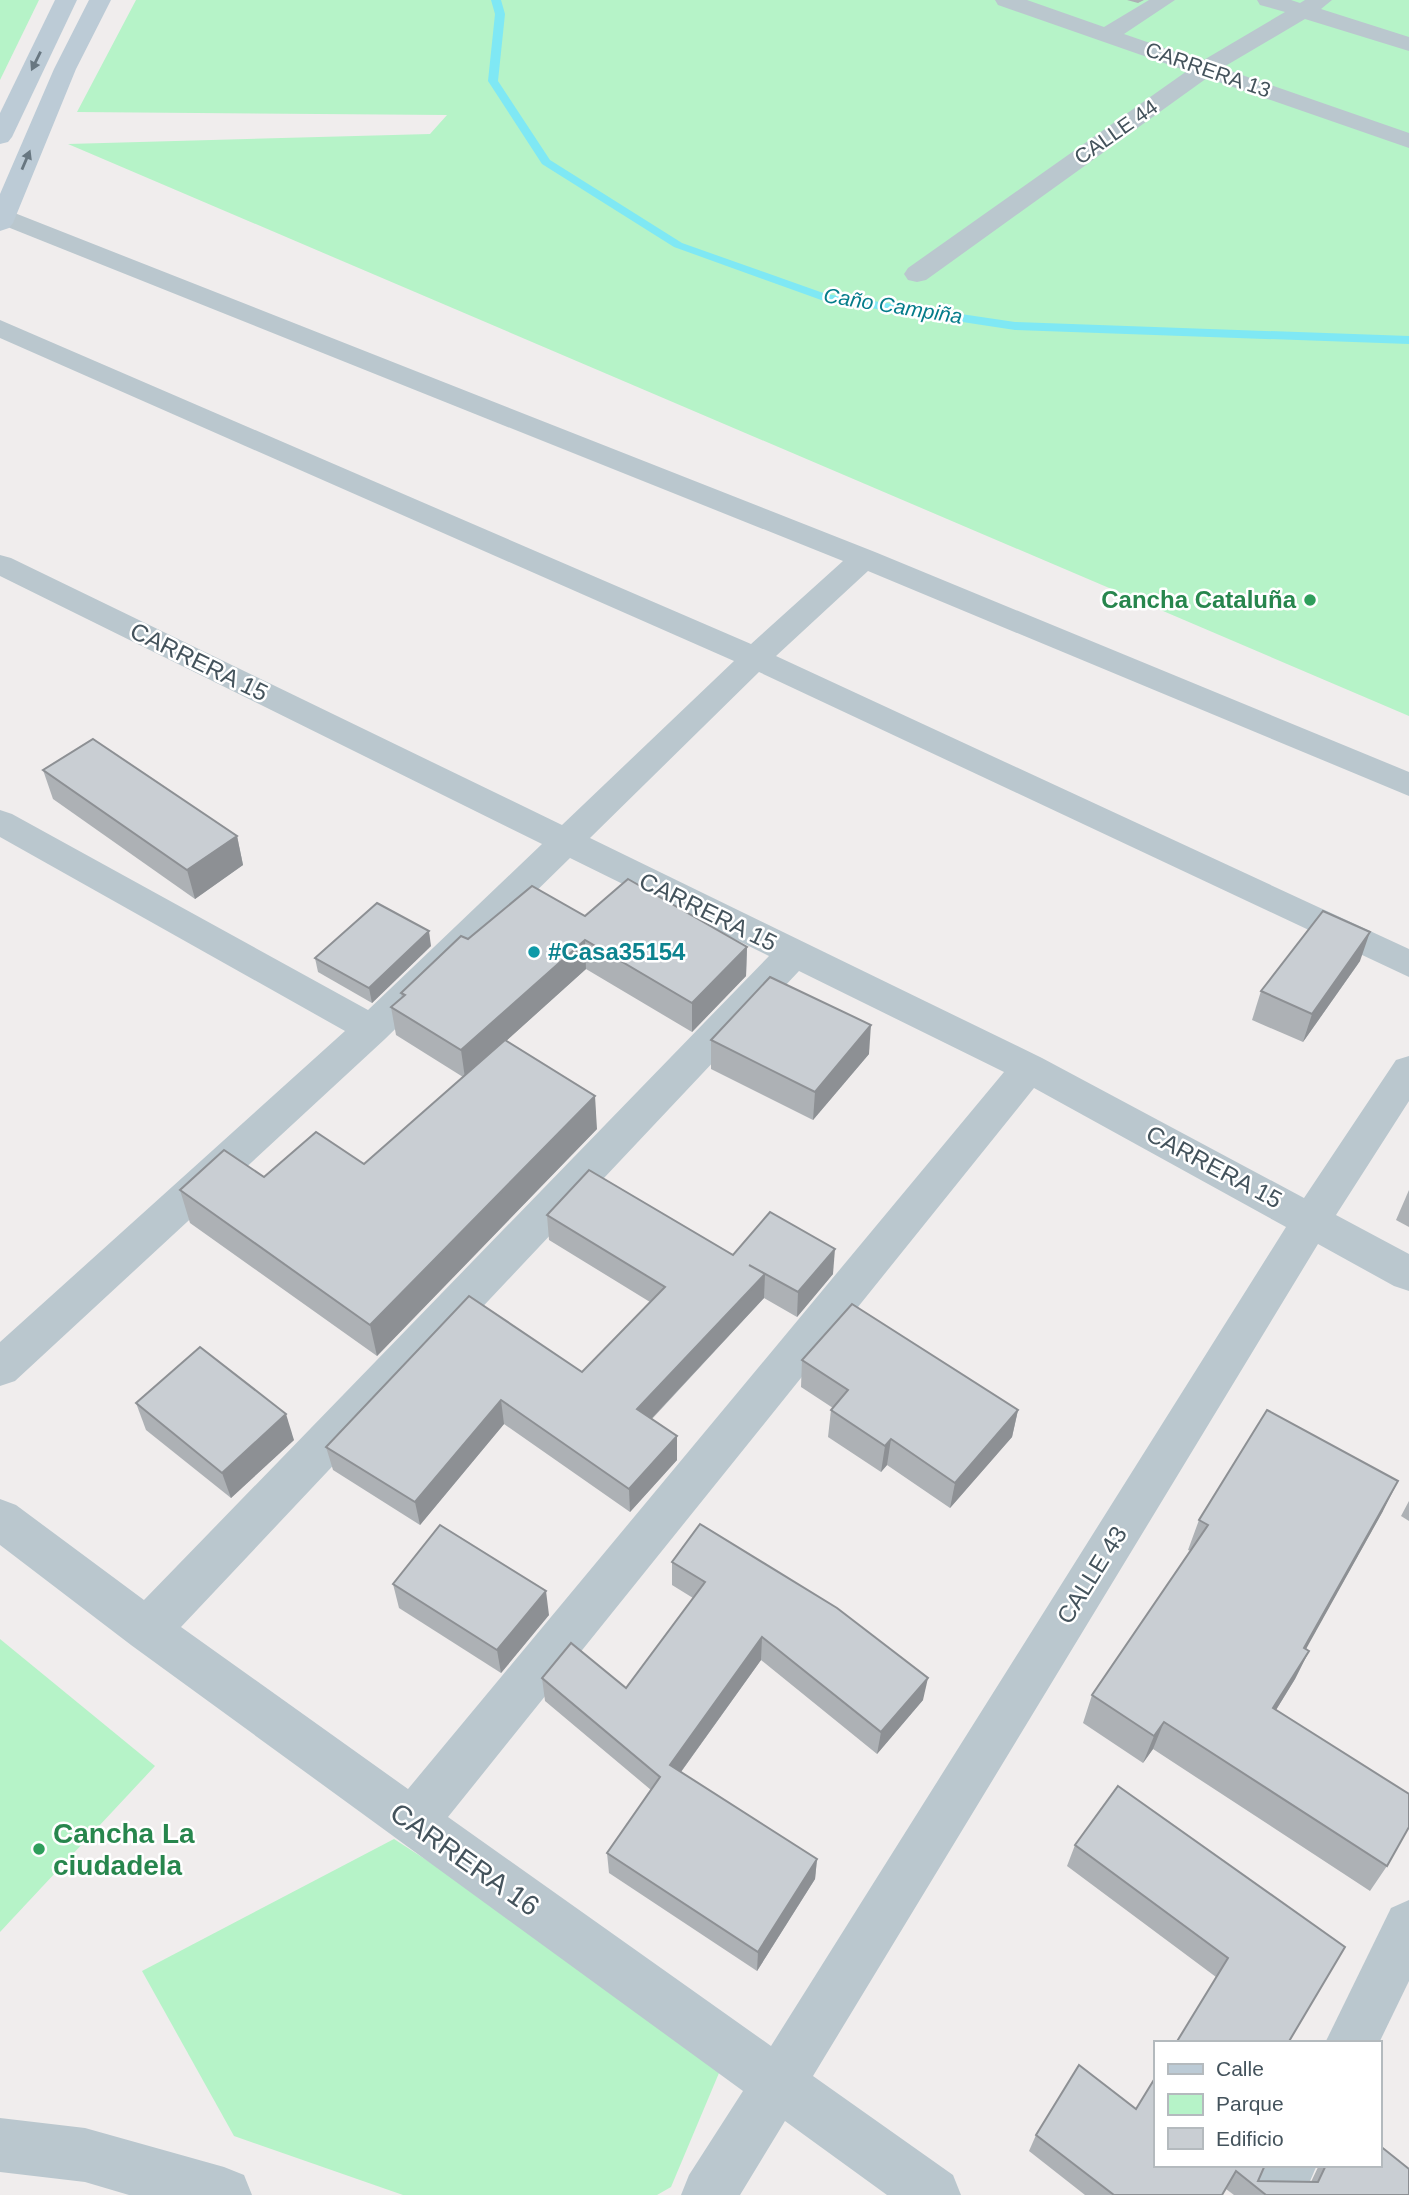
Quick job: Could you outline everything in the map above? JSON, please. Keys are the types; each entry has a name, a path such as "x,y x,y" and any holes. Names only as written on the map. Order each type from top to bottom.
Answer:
{"main road":[{"path":"0,137 66,0"},
{"path":"1,219 65,69 100,0"}],"street":[{"name":"CARRERA 13","path":"1006,0 1398,137"},
{"path":"1107,35 1164,0"},
{"path":"1268,0 1312,6 1409,44"},
{"name":"CALLE 44","path":"918,274 1205,69 1312,6"},
{"path":"1398,137 1409,119"},
{"path":"1,219 864,558 1409,785"},
{"path":"0,328 755,658 1409,964"},
{"path":"0,1368 372,1029 755,658 864,558"},
{"name":"CARRERA 15","path":"0,564 1029,1068 1409,1274"},
{"path":"0,822 372,1029"},
{"path":"147,1630 793,954"},
{"path":"413,1821 1029,1068"},
{"name":"CALLE 43","path":"709,2195 1312,1220 1409,1070"},
{"name":"CARRERA 16","path":"0,1519 147,1630 933,2195"},
{"path":"1352,2041 1409,1926"},
{"path":"0,2145 85,2155 224,2195"},
{"path":"1275,2195 1289,2167"}],"green space":[{"path":"0,0 39,0 0,80"},
{"path":"136,0 1409,0 1409,716 68,144 430,134 447,115 77,112"},
{"name":"Cancha La ciudadela","path":"0,1639 155,1766 0,1932"},
{"path":"394,1839 727,2054 671,2187 657,2195 403,2195 234,2136 142,1971"}],"building":[{"path":"93,739 237,836 187,870 43,770"},
{"path":"628,879 747,947 692,1003 585,940 461,1050 391,1007 405,995 401,993 461,936 468,939 532,886 585,916"},
{"path":"377,903 429,931 369,988 315,958"},
{"path":"1323,911 1370,932 1312,1014 1261,991"},
{"path":"770,977 871,1025 815,1092 711,1040"},
{"path":"505,1040 595,1096 370,1325 180,1190 224,1150 264,1177 316,1132 364,1164"},
{"path":"589,1170 733,1255 770,1212 835,1249 798,1292 749,1265 765,1274 637,1409 677,1436 629,1489 501,1400 415,1502 326,1447 469,1296 582,1372 665,1287 547,1215"},
{"path":"852,1304 1018,1410 955,1483 891,1439 885,1446 831,1410 848,1390 802,1360"},
{"path":"200,1347 286,1414 222,1473 136,1403"},
{"path":"1267,1410 1398,1481 1304,1648 1309,1651 1273,1708 1409,1794 1409,1827 1387,1866 1164,1722 1154,1736 1092,1695 1208,1525 1199,1520"},
{"path":"700,1524 837,1608 928,1678 881,1732 762,1637 670,1765 817,1859 758,1952 607,1853 660,1777 542,1678 571,1643 626,1688 705,1582 672,1562"},
{"path":"440,1525 546,1591 497,1650 393,1584"},
{"path":"1118,1786 1345,1947 1289,2041 1177,2041 1228,1958 1075,1845"},
{"path":"1079,2065 1136,2109 1154,2080 1154,2167 1264,2167 1258,2181 1318,2182 1325,2167 1381,2167 1381,2147 1409,2169 1409,2195 1266,2195 1236,2171 1222,2195 1114,2195 1036,2135"}],"waterway":[{"name":"Caño Campiña","path":"496,0 500,14 493,81 546,162 678,245 824,297 1015,326 1409,340"}],"place":[{"name":"Cancha Cataluña","path":"1310,600"},
{"name":"#Casa35154","path":"534,952"},
{"name":"Cancha La ciudadela","path":"39,1849"}]}
